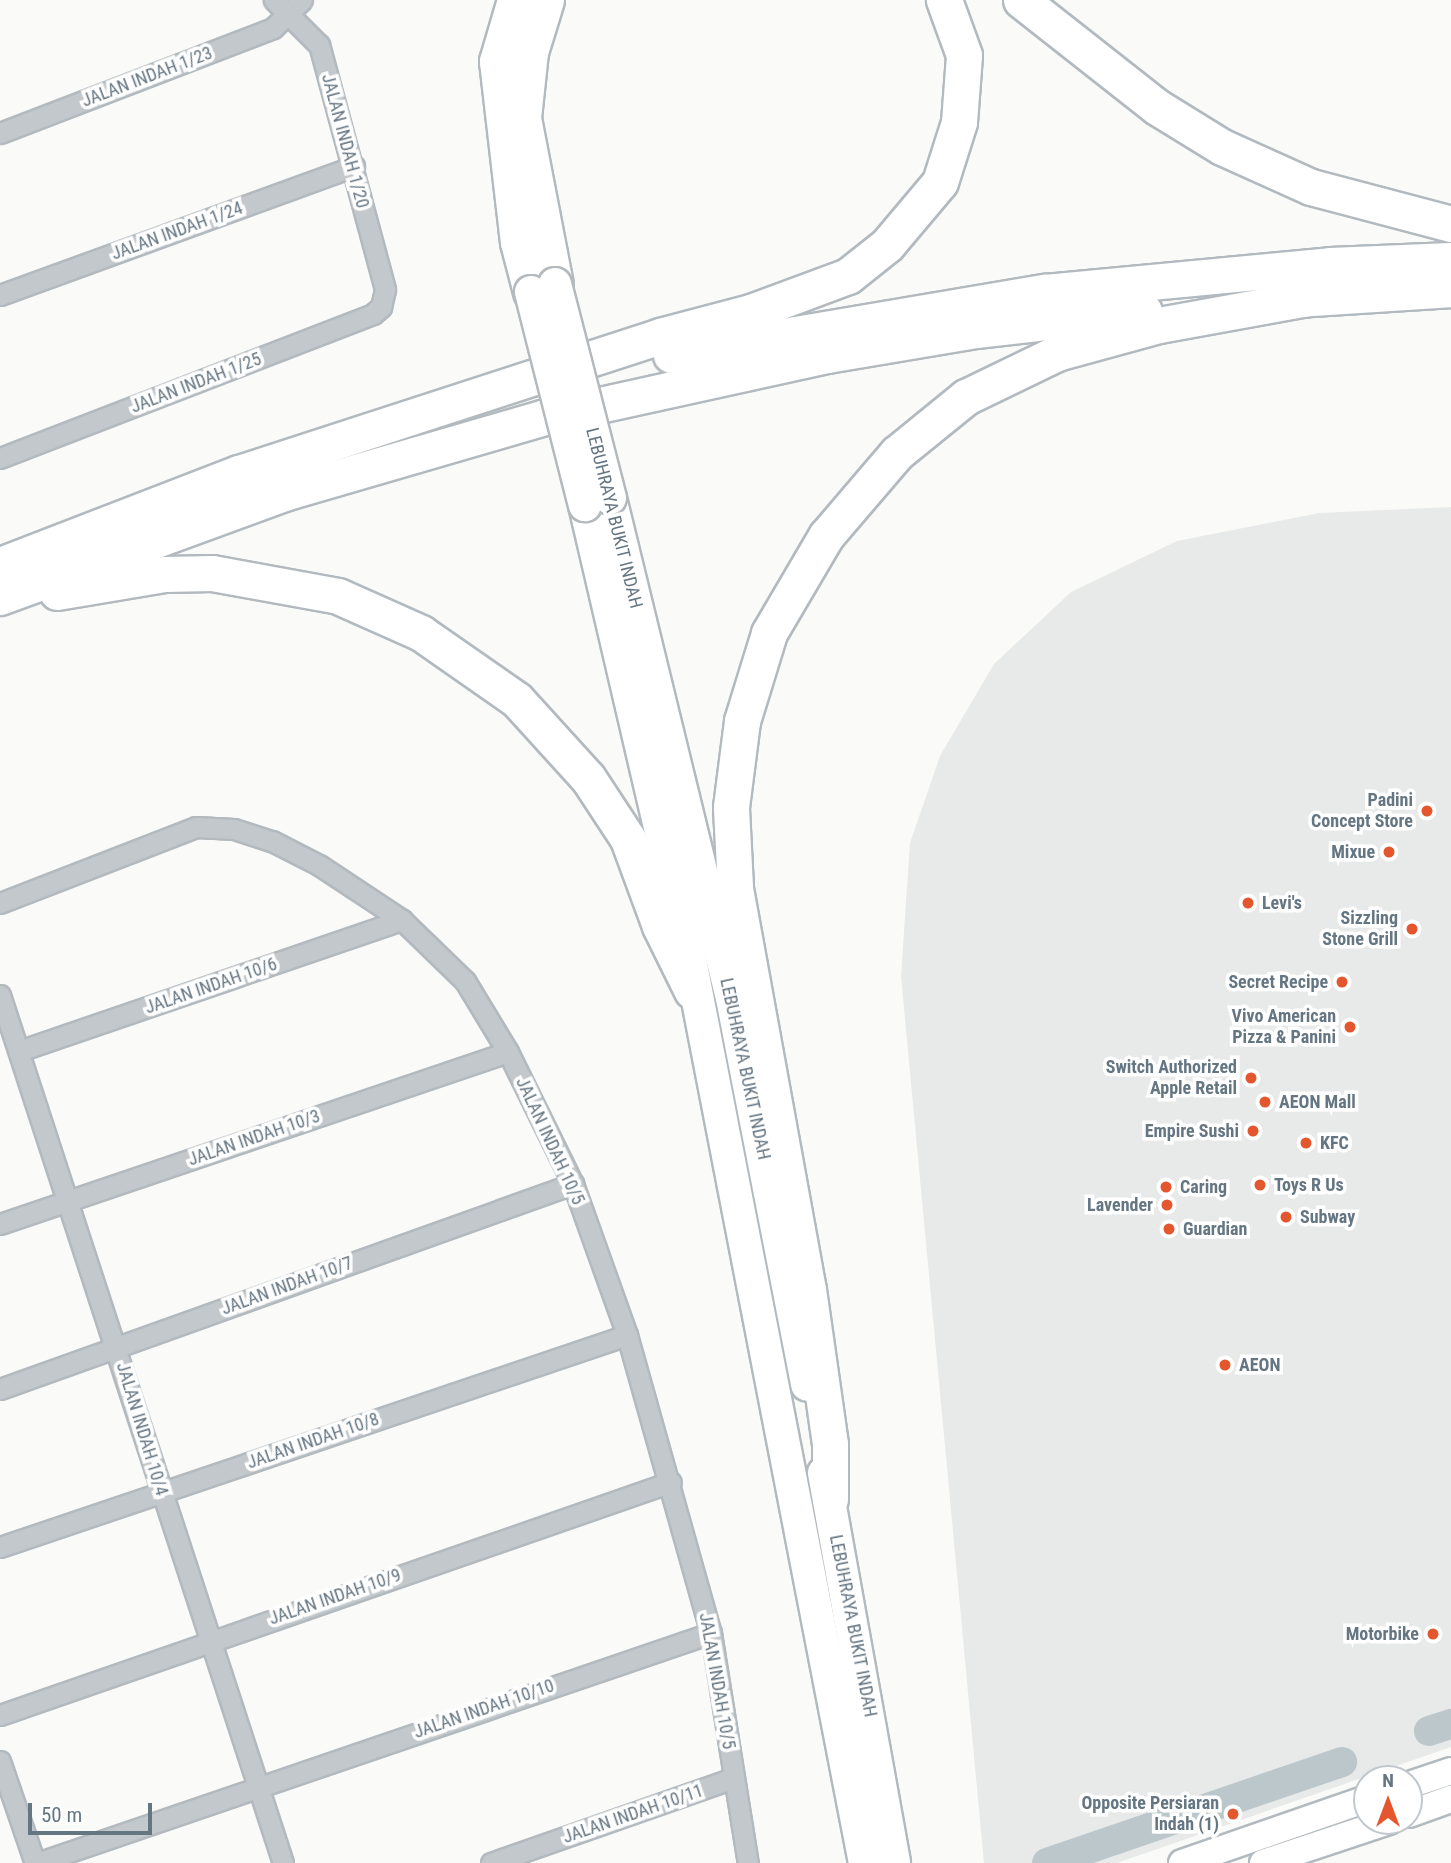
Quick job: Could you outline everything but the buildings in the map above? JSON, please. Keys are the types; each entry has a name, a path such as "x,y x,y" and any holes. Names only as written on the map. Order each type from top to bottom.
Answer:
{"highway":[{"path":"515,0 497,61 518,242 543,288"},
{"path":"543,288 523,118 530,52 546,0"},
{"path":"0,565 239,473 799,295 848,276 887,245 940,182 959,122 964,55 944,0"},
{"path":"1021,0 1157,107 1222,146 1311,187 1451,224"},
{"path":"506,387 808,329 1045,292 1330,265 1451,260"},
{"name":"LEBUHRAYA BUKIT INDAH","path":"543,288 597,501 732,998 830,1499 894,1863"},
{"path":"0,597 151,539 325,480 545,417 705,379 975,330 1307,298 1451,289"},
{"path":"830,1499 830,1444 808,1290 735,887 731,807 742,721 769,634 826,536 897,453 965,397 1057,353 1159,325 1307,298"},
{"name":"LEBUHRAYA BUKIT INDAH","path":"597,501 688,949 692,992 865,1863"},
{"path":"0,603 114,581 212,573 338,596 421,633 517,700 588,778 628,839 660,926 692,992"}],"main road":[{"path":"1423,1780 1451,1771"},
{"path":"1423,1809 1451,1799"},
{"path":"1182,1863 1353,1804"},
{"path":"1263,1863 1353,1833"}],"street":[{"name":"JALAN INDAH 1/23","path":"0,133 273,28 288,4"},
{"name":"JALAN INDAH 1/20","path":"288,4 319,45 354,166 385,299"},
{"name":"JALAN INDAH 1/24","path":"0,295 354,166"},
{"name":"JALAN INDAH 1/25","path":"0,458 373,314 385,299"},
{"name":"JALAN INDAH 10/5","path":"0,903 196,827 234,829 272,841 319,865 402,920 465,981 508,1052 573,1184 627,1335 671,1482 711,1633 748,1863"},
{"name":"JALAN INDAH 10/6","path":"19,1051 402,920"},
{"name":"JALAN INDAH 10/4","path":"0,995 65,1202 117,1347 209,1641 283,1863"},
{"name":"JALAN INDAH 10/3","path":"0,1224 508,1052"},
{"name":"JALAN INDAH 10/7","path":"0,1389 573,1184"},
{"name":"JALAN INDAH 10/8","path":"0,1547 627,1335"},
{"name":"JALAN INDAH 10/9","path":"0,1715 671,1482"},
{"name":"JALAN INDAH 10/10","path":"36,1863 711,1633"},
{"path":"0,1760 36,1863"},
{"name":"JALAN INDAH 10/11","path":"491,1863 734,1778"}],"shaded area":[{"path":"1451,507 1451,1747 1399,1765 1353,1765 1353,1781 1117,1863 984,1863 901,976 910,843 940,756 994,664 1071,592 1177,541 1319,513"}],"waterway":[{"path":"1429,1731 1451,1724"},
{"path":"1047,1863 1342,1762"}],"place":[{"name":"Padini Concept Store","path":"1427,811"},
{"name":"Mixue","path":"1389,852"},
{"name":"Levi's","path":"1248,903"},
{"name":"Sizzling Stone Grill","path":"1412,929"},
{"name":"Secret Recipe","path":"1342,982"},
{"name":"Vivo American Pizza & Panini","path":"1350,1027"},
{"name":"Switch Authorized Apple Retail","path":"1251,1078"},
{"name":"AEON Mall","path":"1265,1102"},
{"name":"Empire Sushi","path":"1253,1131"},
{"name":"KFC","path":"1306,1143"},
{"name":"Toys R Us","path":"1260,1185"},
{"name":"Caring","path":"1166,1187"},
{"name":"Lavender","path":"1167,1205"},
{"name":"Subway","path":"1286,1217"},
{"name":"Guardian","path":"1169,1229"},
{"name":"AEON","path":"1225,1365"},
{"name":"Motorbike","path":"1433,1634"},
{"name":"Opposite Persiaran Indah (1)","path":"1233,1814"}]}
